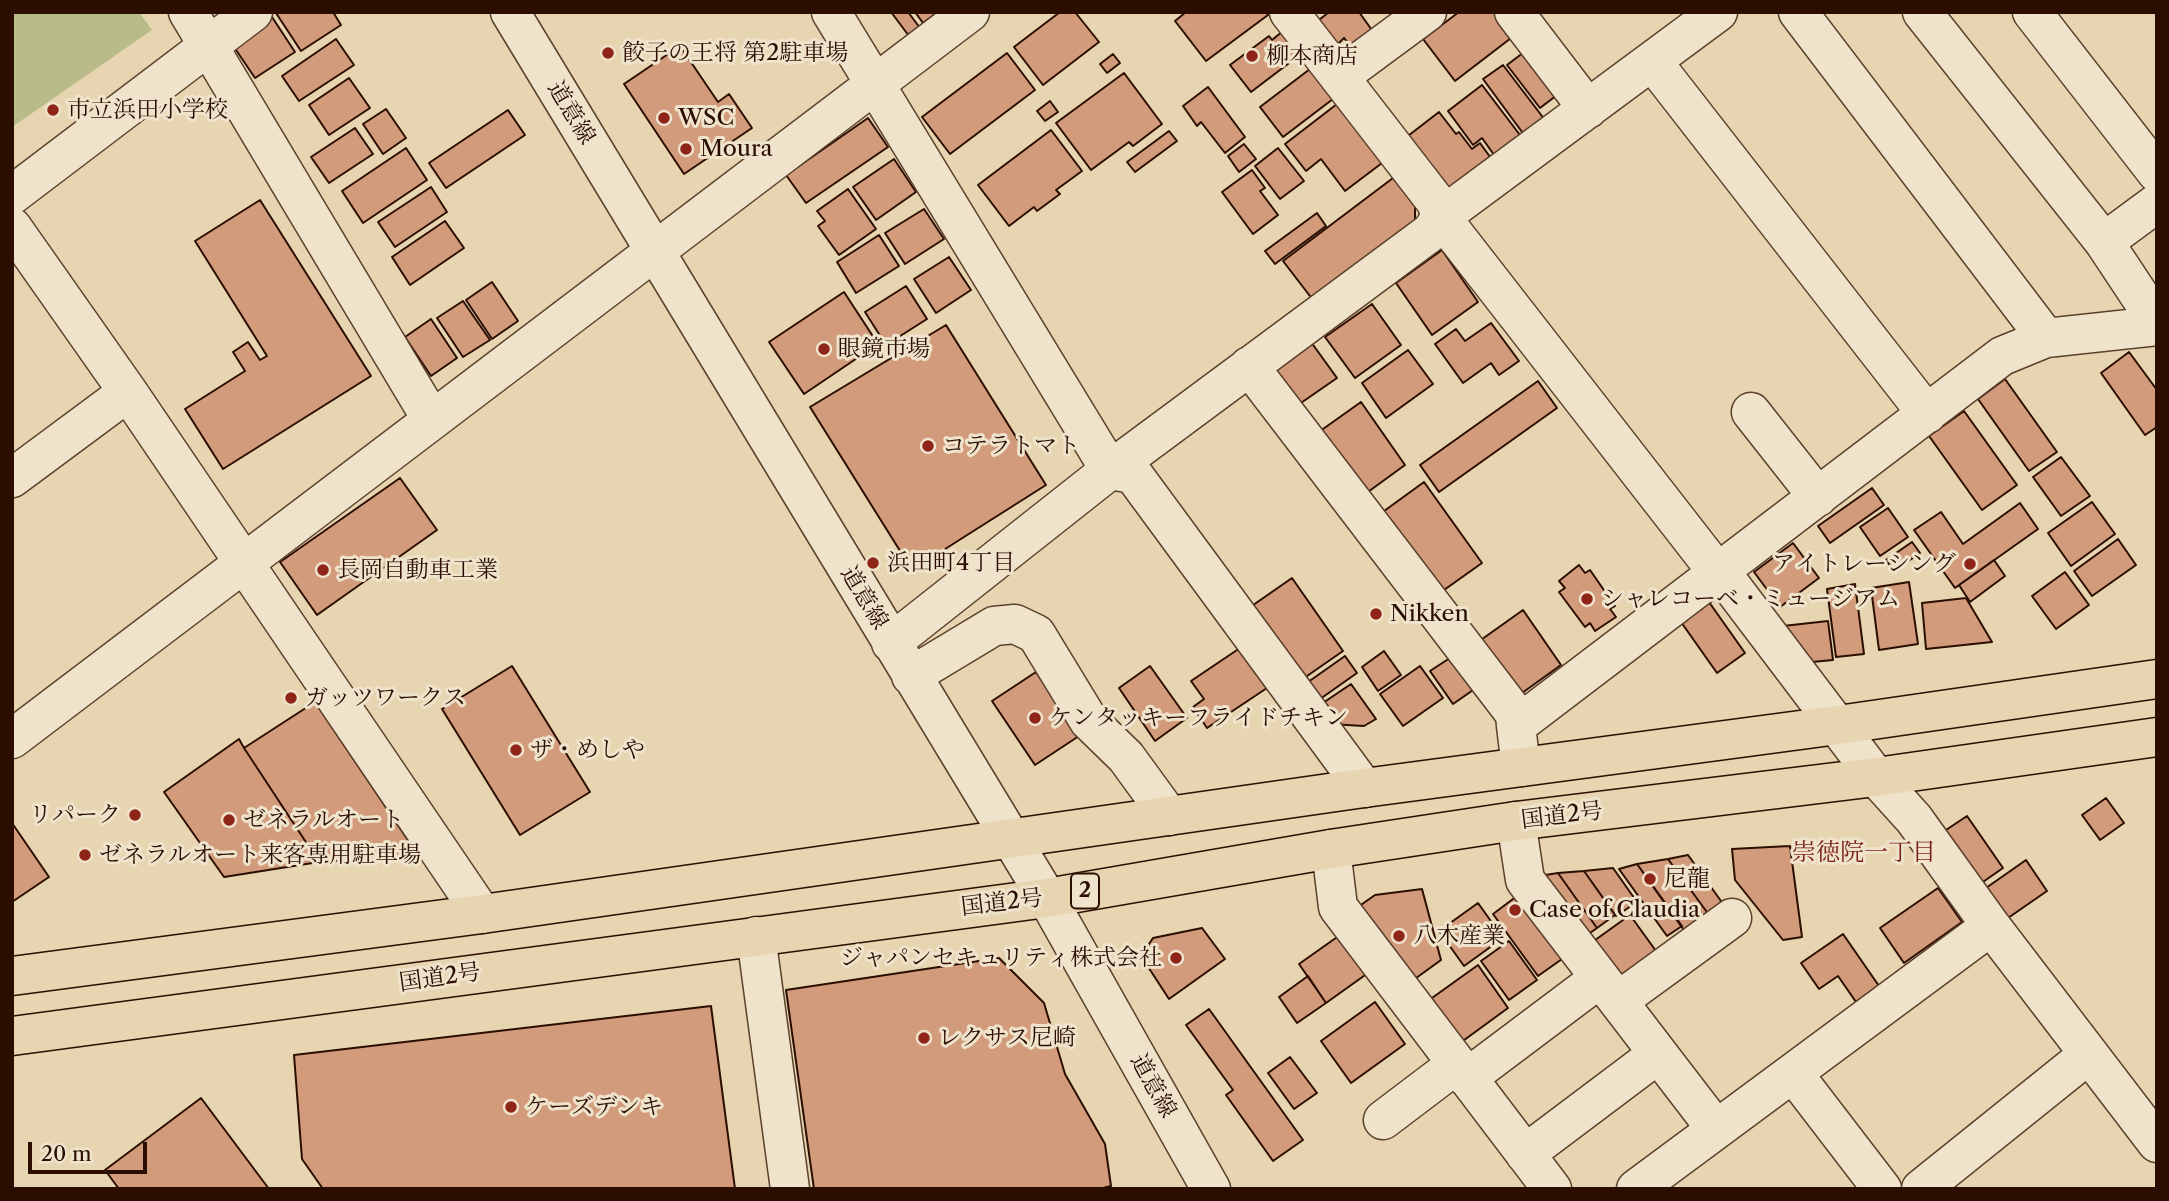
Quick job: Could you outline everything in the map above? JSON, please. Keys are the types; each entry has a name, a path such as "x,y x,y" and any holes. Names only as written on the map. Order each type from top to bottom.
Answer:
{"highway":[{"path":"12,976 482,914 1364,788 1838,725 2157,679"},
{"name":"国道2号","path":"12,1036 1047,898 1331,849 1517,821 1876,777 2157,737"}],"street":[{"path":"188,12 432,420"},
{"path":"12,195 253,12"},
{"name":"道意線","path":"510,12 1047,898 1211,1189"},
{"path":"831,12 1110,470 1133,474 1364,788"},
{"path":"12,739 970,12"},
{"path":"1289,12 1436,202 1441,217 1711,564 1720,571 1876,777 1914,819 1991,926 2157,1143"},
{"path":"1339,77 1427,12"},
{"path":"1514,12 1588,109"},
{"path":"891,643 1110,470 1430,232 1441,217 1718,12"},
{"path":"1798,12 2046,338"},
{"path":"1516,726 2002,356 2046,338 2157,324 2104,243 1922,12"},
{"path":"2032,12 2157,173"},
{"path":"1652,61 1927,414"},
{"path":"2104,243 2157,203"},
{"path":"12,227 128,392 482,914"},
{"path":"1250,366 1515,714 1521,767"},
{"path":"12,478 128,392"},
{"path":"1751,412 1818,497"},
{"path":"911,676 993,626 1016,624 1036,634 1089,721 1126,757 1169,816"},
{"path":"1517,821 1525,880 1716,1129"},
{"path":"1331,849 1338,907 1552,1189"},
{"path":"1383,1120 1462,1071 1732,918"},
{"path":"1636,1189 1991,926"},
{"path":"756,936 790,1189"},
{"path":"1525,1154 1658,1054"},
{"path":"1921,1189 2089,1054"},
{"path":"1793,1073 1881,1189"}],"green space":[{"path":"12,12 139,12 152,30 12,127"}],"building":[{"path":"333,12 341,25 301,51 276,13"},
{"path":"891,12 908,12 920,28 909,36"},
{"path":"915,12 938,12 923,23"},
{"path":"1060,12 1075,12 1099,42 1043,85 1014,47"},
{"path":"1186,12 1266,12 1268,15 1206,61 1175,21"},
{"path":"1329,12 1359,12 1374,33 1353,49 1344,38 1337,45 1319,20"},
{"path":"1459,12 1498,12 1515,35 1455,81 1423,39"},
{"path":"272,17 295,52 255,78 232,44"},
{"path":"1283,31 1301,54 1251,92 1230,65 1269,36 1272,40"},
{"path":"336,39 354,65 299,101 282,76"},
{"path":"680,46 718,102 729,94 752,128 684,174 624,84"},
{"path":"1532,46 1565,89 1540,108 1507,65"},
{"path":"1007,53 1035,90 950,154 922,117"},
{"path":"1113,54 1120,63 1107,73 1100,64"},
{"path":"1503,65 1545,120 1525,136 1483,79"},
{"path":"1310,69 1333,99 1283,137 1260,107"},
{"path":"1124,73 1162,124 1133,146 1129,142 1091,170 1056,123"},
{"path":"349,78 370,108 329,135 309,105"},
{"path":"1482,85 1523,139 1497,159 1482,138 1473,145 1448,111"},
{"path":"1208,87 1245,137 1225,153 1201,122 1197,126 1183,106"},
{"path":"1050,101 1058,112 1045,121 1037,111"},
{"path":"1337,104 1382,163 1345,191 1321,159 1306,171 1285,144"},
{"path":"386,109 406,138 383,154 363,124"},
{"path":"508,110 525,135 446,188 429,163"},
{"path":"1439,112 1472,149 1480,143 1493,161 1446,196 1404,139"},
{"path":"868,118 888,147 806,203 786,175"},
{"path":"355,128 373,154 329,183 311,157"},
{"path":"1051,130 1082,171 1056,190 1060,194 1037,211 1034,207 1009,226 978,185"},
{"path":"1169,131 1177,141 1135,172 1127,162"},
{"path":"1244,144 1256,159 1239,172 1228,156"},
{"path":"406,148 427,180 363,223 342,191"},
{"path":"1278,148 1304,181 1280,199 1255,166"},
{"path":"894,159 916,192 876,220 853,187"},
{"path":"1252,170 1265,188 1260,191 1278,215 1253,234 1222,192"},
{"path":"1393,178 1415,206 1415,223 1313,300 1283,261"},
{"path":"431,187 447,212 395,247 378,222"},
{"path":"848,189 876,229 839,255 818,226 825,221 817,211"},
{"path":"260,200 371,376 223,469 185,409 245,371 233,352 248,342 260,360 267,356 195,241"},
{"path":"924,209 944,239 905,264 885,233"},
{"path":"1317,213 1326,226 1275,264 1265,251"},
{"path":"445,221 464,248 410,285 392,257"},
{"path":"879,235 899,266 856,293 837,262"},
{"path":"1442,250 1478,302 1432,335 1396,283"},
{"path":"949,257 971,290 936,313 914,279"},
{"path":"492,282 518,321 492,339 466,300"},
{"path":"906,286 927,319 886,345 865,312"},
{"path":"844,292 878,344 804,394 769,342"},
{"path":"463,301 490,340 463,357 437,318"},
{"path":"1372,304 1401,345 1355,378 1325,337"},
{"path":"431,319 457,358 431,376 405,337"},
{"path":"1491,323 1519,361 1499,375 1491,363 1463,383 1435,344 1456,329 1465,341"},
{"name":"コテラトマト","path":"946,325 1046,485 912,570 810,407"},
{"path":"1311,342 1337,378 1298,405 1272,369"},
{"path":"1408,350 1433,384 1386,418 1362,383"},
{"path":"2129,352 2157,390 2157,427 2145,435 2101,373"},
{"path":"2005,379 2057,452 2029,471 1978,399"},
{"path":"1538,381 1557,408 1439,492 1420,465"},
{"path":"1361,402 1405,465 1361,497 1316,434"},
{"path":"1964,411 2017,485 1982,510 1929,436"},
{"path":"2061,457 2090,496 2061,516 2033,477"},
{"path":"400,478 437,530 317,615 280,562"},
{"path":"1424,482 1482,563 1437,595 1380,514"},
{"path":"1872,488 1884,505 1830,543 1818,526"},
{"path":"2092,502 2115,534 2071,566 2048,533"},
{"path":"2020,503 2038,529 1955,588 1914,530 1941,512 1963,544"},
{"path":"1888,508 1908,537 1880,556 1860,527"},
{"path":"2118,539 2136,565 2092,596 2074,571"},
{"path":"1912,542 1920,553 1894,571 1886,560"},
{"path":"1793,543 1819,578 1780,607 1754,572"},
{"path":"1994,560 2005,576 1970,602 1959,585"},
{"name":"シャレコーベ・ミュージアム","path":"1579,565 1585,573 1590,570 1615,606 1610,609 1616,617 1595,631 1590,623 1585,627 1559,592 1565,588 1559,581"},
{"path":"2065,572 2089,605 2056,629 2032,596"},
{"path":"1292,578 1343,651 1297,683 1246,610"},
{"path":"1909,582 1918,644 1879,650 1871,588"},
{"path":"1855,584 1864,654 1836,657 1827,589"},
{"path":"1966,598 1992,642 1926,649 1922,603"},
{"path":"1709,602 1745,653 1717,673 1681,622"},
{"path":"1523,610 1561,665 1522,693 1478,642"},
{"path":"1828,621 1833,660 1812,662 1783,626"},
{"path":"1240,648 1267,688 1207,728 1193,707 1204,699 1191,681"},
{"path":"1384,651 1401,675 1378,691 1362,667"},
{"path":"1345,656 1357,673 1313,704 1301,687"},
{"path":"1453,656 1476,688 1453,704 1430,671"},
{"name":"ザ・めしや","path":"512,666 590,792 520,835 442,709"},
{"path":"1150,666 1187,718 1155,741 1119,688"},
{"path":"1420,666 1443,698 1403,726 1380,694"},
{"name":"ケンタッキーフライドチキン","path":"1036,672 1079,736 1035,765 992,701"},
{"path":"1351,684 1376,719 1364,726 1329,724 1317,707"},
{"path":"315,702 418,855 319,862 244,748"},
{"path":"239,739 319,862 224,877 164,792"},
{"path":"2106,798 2124,823 2100,840 2082,815"},
{"path":"1967,816 2003,868 1980,884 1943,832"},
{"path":"12,823 49,877 12,902"},
{"path":"1790,846 1802,937 1783,940 1735,880 1732,849"},
{"path":"1688,855 1726,908 1712,919 1668,859"},
{"path":"1668,859 1712,919 1688,936 1637,864"},
{"path":"2026,860 2047,891 2008,918 1986,888"},
{"path":"1637,864 1682,926 1667,936 1619,869"},
{"path":"1613,868 1637,902 1616,916 1584,871"},
{"path":"1584,871 1615,915 1597,928 1558,873"},
{"path":"1558,873 1597,928 1583,938 1539,876"},
{"path":"1938,888 1962,922 1904,963 1880,928"},
{"path":"1422,889 1441,960 1412,981 1358,907 1375,895"},
{"path":"1517,896 1562,959 1538,976 1493,914"},
{"path":"1478,903 1503,938 1464,966 1439,931"},
{"path":"1630,915 1656,951 1617,978 1591,943"},
{"path":"1202,928 1225,959 1169,999 1141,956 1153,938"},
{"path":"1843,934 1879,986 1856,1002 1838,976 1819,989 1801,963"},
{"path":"1340,935 1368,973 1326,1003 1299,964"},
{"path":"1509,941 1537,980 1509,1000 1481,961"},
{"name":"レクサス尼崎","path":"999,958 1044,1003 1065,1074 1105,1144 1111,1186 1099,1189 814,1189 786,990"},
{"path":"1478,965 1508,1008 1456,1046 1425,1003"},
{"path":"1308,976 1326,1003 1297,1023 1279,997"},
{"path":"1375,1002 1405,1044 1351,1083 1321,1041"},
{"name":"ケーズデンキ","path":"711,1006 735,1189 323,1189 302,1159 294,1055"},
{"path":"1209,1009 1303,1140 1273,1161 1226,1095 1233,1090 1186,1025"},
{"path":"1290,1057 1317,1093 1294,1109 1268,1073"},
{"path":"201,1098 269,1189 119,1189 105,1170"}],"place":[{"name":"餃子の王将 第2駐車場","path":"608,53"},
{"name":"柳本商店","path":"1252,56"},
{"name":"市立浜田小学校","path":"53,110"},
{"name":"WSC","path":"664,118"},
{"name":"Moura","path":"686,149"},
{"name":"眼鏡市場","path":"824,349"},
{"name":"コテラトマト","path":"928,446"},
{"name":"浜田町4丁目","path":"873,563"},
{"name":"アイトレーシング","path":"1970,564"},
{"name":"長岡自動車工業","path":"323,570"},
{"name":"シャレコーベ・ミュージアム","path":"1587,599"},
{"name":"Nikken","path":"1376,614"},
{"name":"ガッツワークス","path":"291,698"},
{"name":"ケンタッキーフライドチキン","path":"1035,718"},
{"name":"ザ・めしや","path":"516,750"},
{"name":"リパーク","path":"135,815"},
{"name":"ゼネラルオート","path":"229,820"},
{"name":"ゼネラルオート来客専用駐車場","path":"85,855"},
{"name":"尼龍","path":"1650,879"},
{"name":"Case of Claudia","path":"1515,910"},
{"name":"八木産業","path":"1399,936"},
{"name":"ジャパンセキュリティ株式会社","path":"1176,958"},
{"name":"レクサス尼崎","path":"924,1038"},
{"name":"ケーズデンキ","path":"511,1107"}],"district":[{"name":"崇徳院一丁目","path":"1864,853"}]}
